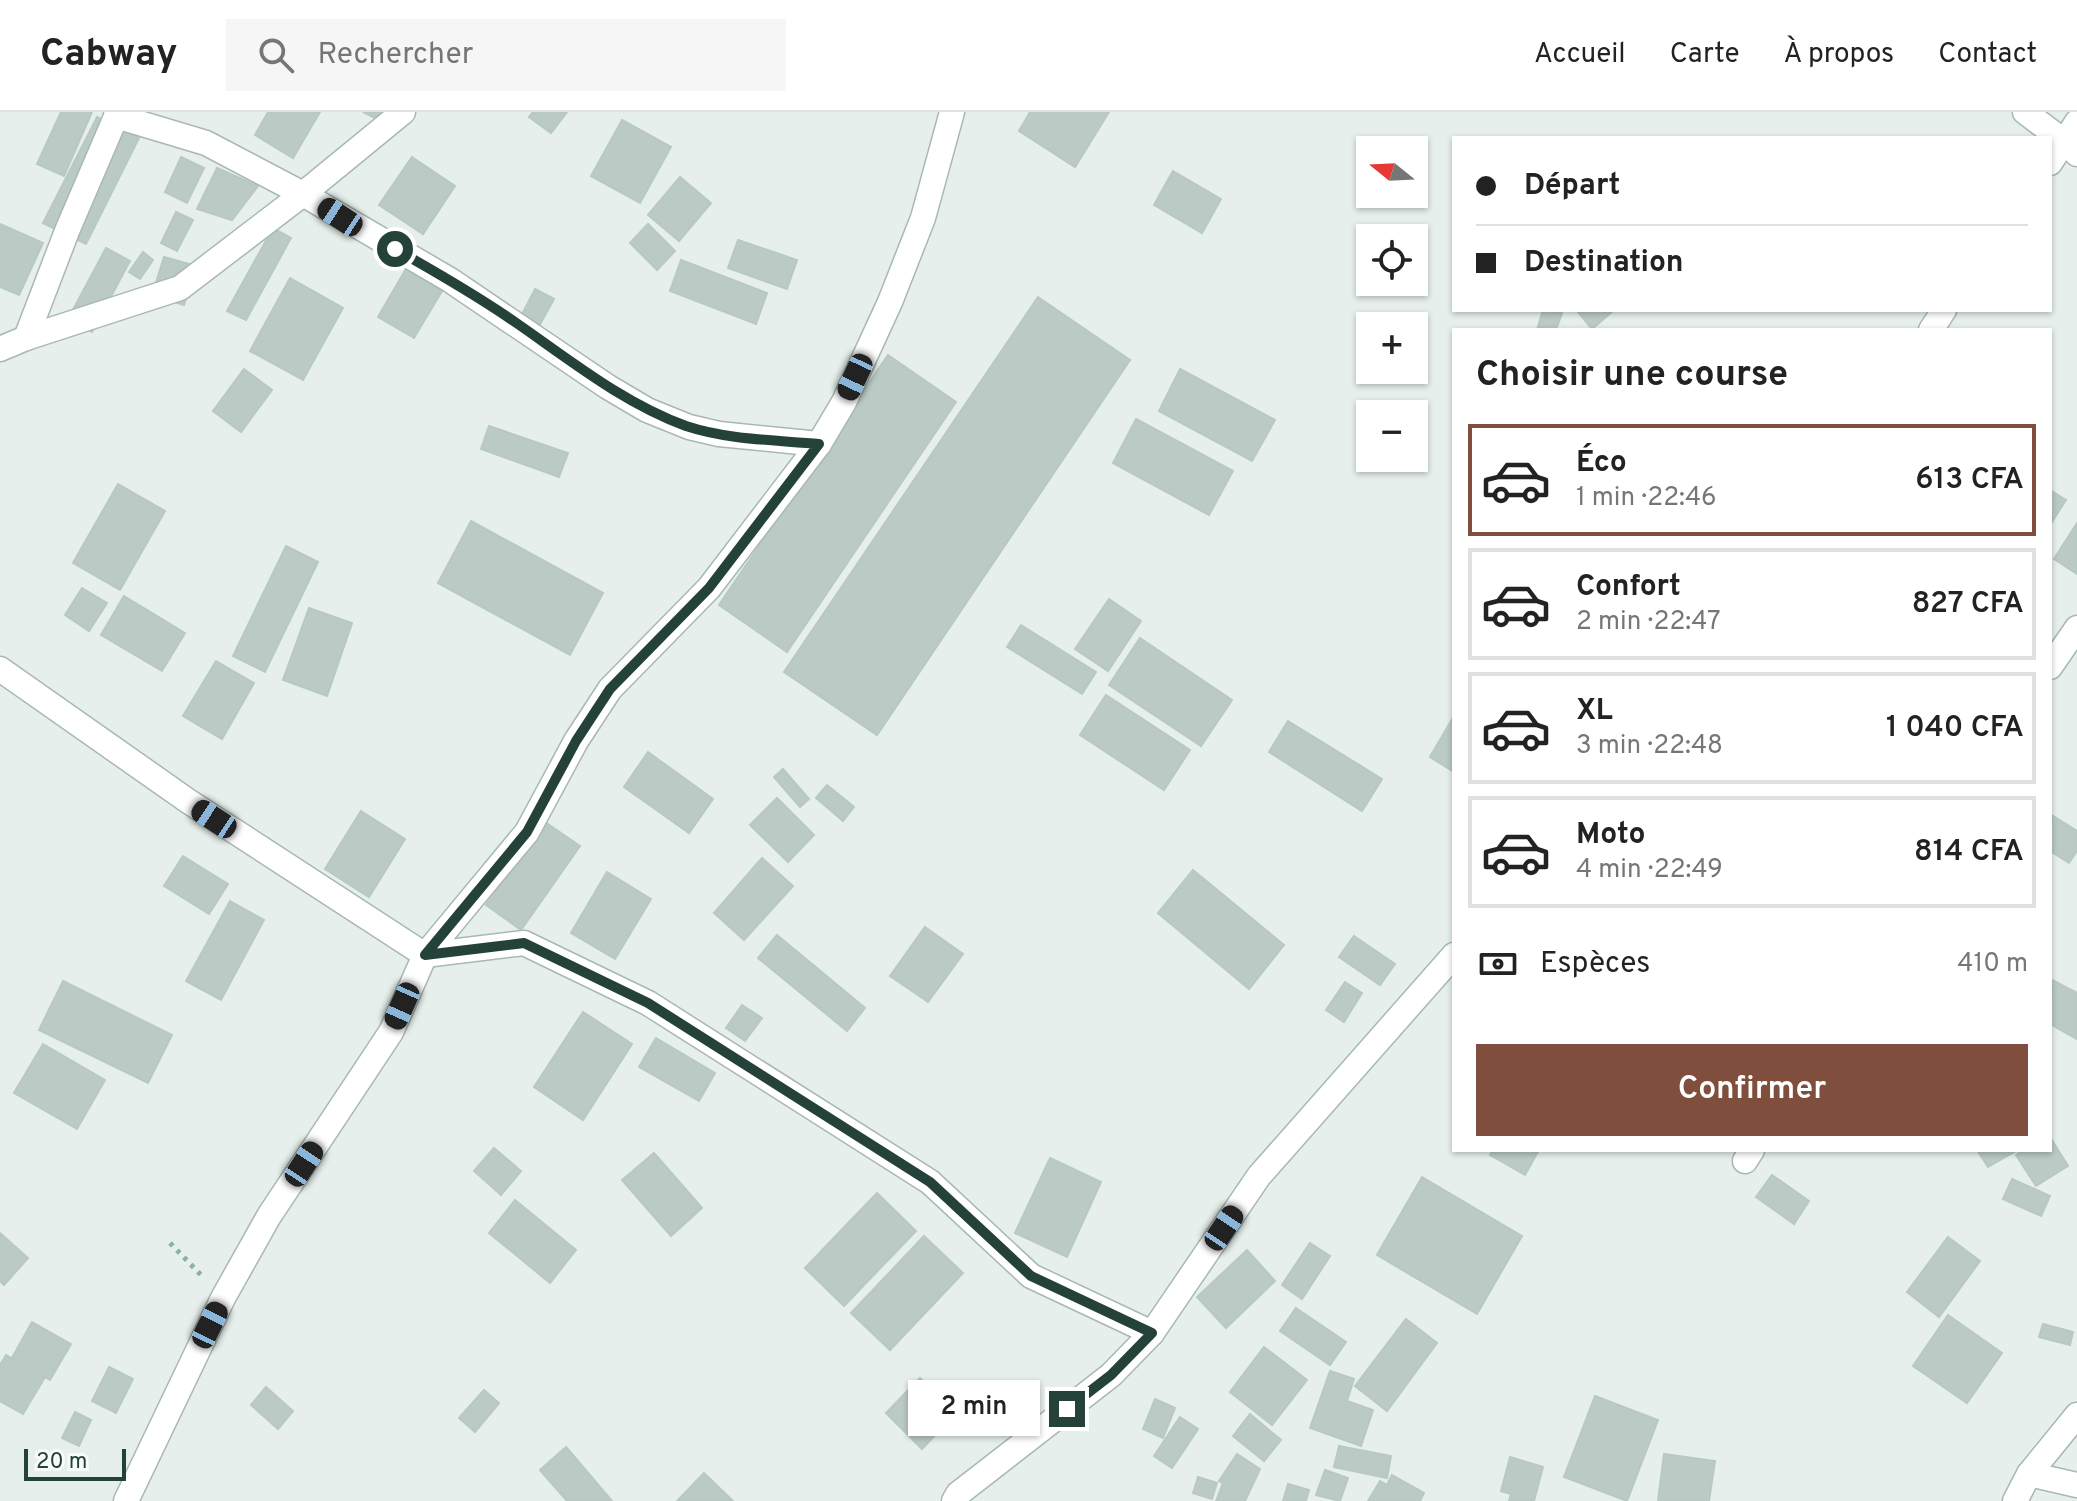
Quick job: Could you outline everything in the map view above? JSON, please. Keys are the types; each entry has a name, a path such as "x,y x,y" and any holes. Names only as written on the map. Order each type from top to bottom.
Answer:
{"street":[{"path":"0,349 180,288 303,194 403,112"},
{"path":"126,1501 223,1298 269,1216 391,1032 425,955 527,832 576,741 610,689 709,588 819,444 844,402 890,302 923,218 952,112"},
{"path":"2025,112 2073,139 2052,161"},
{"path":"26,338 117,114 206,143 303,194 462,288 647,410 689,427 719,434 819,444"},
{"path":"2052,664 2077,628"},
{"path":"0,669 188,801 425,955 524,943 648,1003 930,1182 1031,1276 1152,1333"},
{"path":"954,1501 958,1494 1111,1375 1152,1333 1259,1176 1452,957"},
{"path":"2015,1501 2029,1474 2077,1415"},
{"path":"2029,1474 2077,1485"}],"path":[{"path":"170,1243 223,1298"}],"building":[{"path":"61,112 92,112 64,176 37,164"},
{"path":"268,112 320,112 293,158 255,135"},
{"path":"363,112 381,112 377,119"},
{"path":"533,112 567,112 551,133 529,117"},
{"path":"1030,112 1109,112 1075,167 1019,131"},
{"path":"97,117 139,138 86,244 43,223"},
{"path":"622,120 671,147 640,203 591,176"},
{"path":"181,157 204,168 187,203 165,192"},
{"path":"412,157 455,186 423,234 379,205"},
{"path":"217,168 258,186 232,220 197,209"},
{"path":"1173,171 1221,199 1202,233 1154,205"},
{"path":"680,177 711,203 679,241 648,215"},
{"path":"176,212 193,220 177,251 161,243"},
{"path":"0,224 43,243 19,295 0,287"},
{"path":"648,224 675,251 657,270 630,243"},
{"path":"273,228 291,238 246,320 227,311"},
{"path":"738,240 797,260 787,289 728,268"},
{"path":"106,248 130,261 92,332 68,319"},
{"path":"143,252 153,260 140,279 129,272"},
{"path":"164,257 196,266 184,305 152,295"},
{"path":"681,260 767,293 756,324 670,291"},
{"path":"406,269 442,291 414,338 378,317"},
{"path":"290,278 343,308 303,380 250,351"},
{"path":"535,289 554,299 537,330 519,320"},
{"path":"1038,297 1130,360 877,735 784,672"},
{"path":"1542,312 1562,313 1557,328 1538,328"},
{"path":"1578,312 1612,312 1593,328"},
{"path":"888,355 956,402 787,652 719,605"},
{"path":"244,369 272,390 241,432 213,411"},
{"path":"1180,369 1275,420 1252,461 1159,411"},
{"path":"1136,419 1233,471 1209,515 1113,463"},
{"path":"489,426 568,453 559,477 481,449"},
{"path":"118,484 165,511 120,590 73,563"},
{"path":"2052,491 2066,500 2052,522"},
{"path":"471,521 603,593 570,655 438,583"},
{"path":"2077,523 2077,574 2054,559"},
{"path":"286,546 318,562 265,672 233,656"},
{"path":"82,588 107,603 89,631 65,615"},
{"path":"124,596 185,633 162,671 101,635"},
{"path":"1109,599 1141,621 1108,671 1075,649"},
{"path":"309,608 352,623 327,696 283,680"},
{"path":"1021,625 1096,672 1082,694 1007,647"},
{"path":"1140,638 1232,700 1201,746 1109,685"},
{"path":"216,661 254,683 222,739 183,716"},
{"path":"1106,695 1190,750 1164,790 1080,735"},
{"path":"1452,719 1452,771 1430,757"},
{"path":"1288,721 1382,779 1362,811 1269,752"},
{"path":"648,752 713,799 689,833 624,787"},
{"path":"783,769 809,799 800,807 774,777"},
{"path":"827,785 854,807 843,821 816,798"},
{"path":"777,798 814,835 788,862 750,825"},
{"path":"361,811 405,839 369,897 325,869"},
{"path":"2052,815 2077,831 2077,851 2069,863 2052,852"},
{"path":"545,822 580,846 521,930 486,905"},
{"path":"183,856 228,884 209,914 164,886"},
{"path":"762,858 793,886 744,940 714,913"},
{"path":"1193,870 1284,945 1249,989 1158,913"},
{"path":"607,872 651,899 615,959 571,933"},
{"path":"230,901 264,920 221,1000 186,981"},
{"path":"925,927 963,954 928,1002 890,976"},
{"path":"777,935 865,1008 847,1031 758,958"},
{"path":"1354,936 1395,964 1380,985 1339,957"},
{"path":"2052,980 2077,993 2077,1039 2052,1025"},
{"path":"63,981 172,1035 148,1083 39,1030"},
{"path":"1345,982 1362,993 1344,1022 1326,1010"},
{"path":"742,1005 762,1018 745,1041 726,1028"},
{"path":"583,1012 632,1044 583,1120 534,1087"},
{"path":"656,1038 715,1073 699,1101 639,1067"},
{"path":"43,1044 105,1080 77,1129 14,1093"},
{"path":"2052,1140 2068,1166 2036,1186 2016,1155 2021,1152 2052,1152"},
{"path":"494,1148 521,1171 501,1195 474,1171"},
{"path":"1492,1152 1538,1152 1525,1175 1490,1155"},
{"path":"1978,1152 2014,1152 1988,1167"},
{"path":"654,1153 702,1208 671,1236 622,1180"},
{"path":"1050,1158 1101,1182 1067,1257 1015,1233"},
{"path":"1772,1175 1809,1201 1794,1224 1756,1197"},
{"path":"1422,1177 1522,1236 1477,1314 1377,1255"},
{"path":"2012,1179 2050,1196 2041,1216 2003,1199"},
{"path":"877,1193 916,1231 844,1306 805,1268"},
{"path":"515,1200 576,1250 550,1283 489,1233"},
{"path":"0,1233 28,1258 4,1285 0,1281"},
{"path":"924,1236 963,1273 890,1350 851,1313"},
{"path":"1948,1237 1980,1261 1939,1317 1907,1292"},
{"path":"1310,1243 1330,1256 1302,1299 1282,1285"},
{"path":"1247,1250 1275,1281 1226,1328 1197,1297"},
{"path":"1296,1308 1346,1342 1330,1365 1280,1331"},
{"path":"1948,1315 2002,1353 1967,1403 1913,1366"},
{"path":"1406,1319 1437,1343 1387,1411 1355,1386"},
{"path":"32,1322 71,1344 50,1380 12,1358"},
{"path":"2043,1324 2073,1332 2070,1345 2039,1337"},
{"path":"1264,1347 1307,1380 1272,1425 1230,1392"},
{"path":"6,1355 45,1377 23,1414 0,1401 0,1365"},
{"path":"109,1367 133,1379 116,1413 92,1401"},
{"path":"1330,1371 1354,1379 1347,1401 1373,1410 1361,1446 1310,1428"},
{"path":"920,1378 956,1413 922,1449 886,1413"},
{"path":"266,1387 293,1411 278,1429 251,1405"},
{"path":"484,1390 499,1403 475,1432 459,1418"},
{"path":"1595,1396 1658,1420 1627,1501 1564,1477"},
{"path":"1155,1399 1175,1408 1163,1438 1143,1429"},
{"path":"75,1412 91,1420 79,1446 62,1438"},
{"path":"1250,1414 1281,1440 1264,1461 1233,1436"},
{"path":"1180,1417 1198,1429 1172,1468 1154,1456"},
{"path":"1339,1446 1391,1456 1387,1478 1334,1467"},
{"path":"566,1447 612,1501 567,1501 540,1470"},
{"path":"1237,1454 1260,1469 1245,1501 1216,1501 1223,1483 1219,1481"},
{"path":"1664,1454 1715,1461 1709,1501 1658,1501"},
{"path":"1510,1457 1543,1467 1534,1501 1509,1501 1511,1494 1501,1491"},
{"path":"1325,1470 1348,1478 1340,1501 1316,1495"},
{"path":"704,1473 733,1501 678,1500"},
{"path":"1392,1475 1424,1493 1420,1501 1368,1501 1380,1481 1387,1485"},
{"path":"1198,1477 1217,1483 1212,1499 1193,1493"},
{"path":"1288,1484 1309,1490 1306,1501 1283,1501"}],"route":[{"path":"395,249 491,306 608,387 647,410 689,427 719,434 819,444 709,588 610,689 552,782 527,832 425,955 524,943 648,1003 930,1182 1031,1276 1152,1333 1111,1375 1067,1409"}]}
